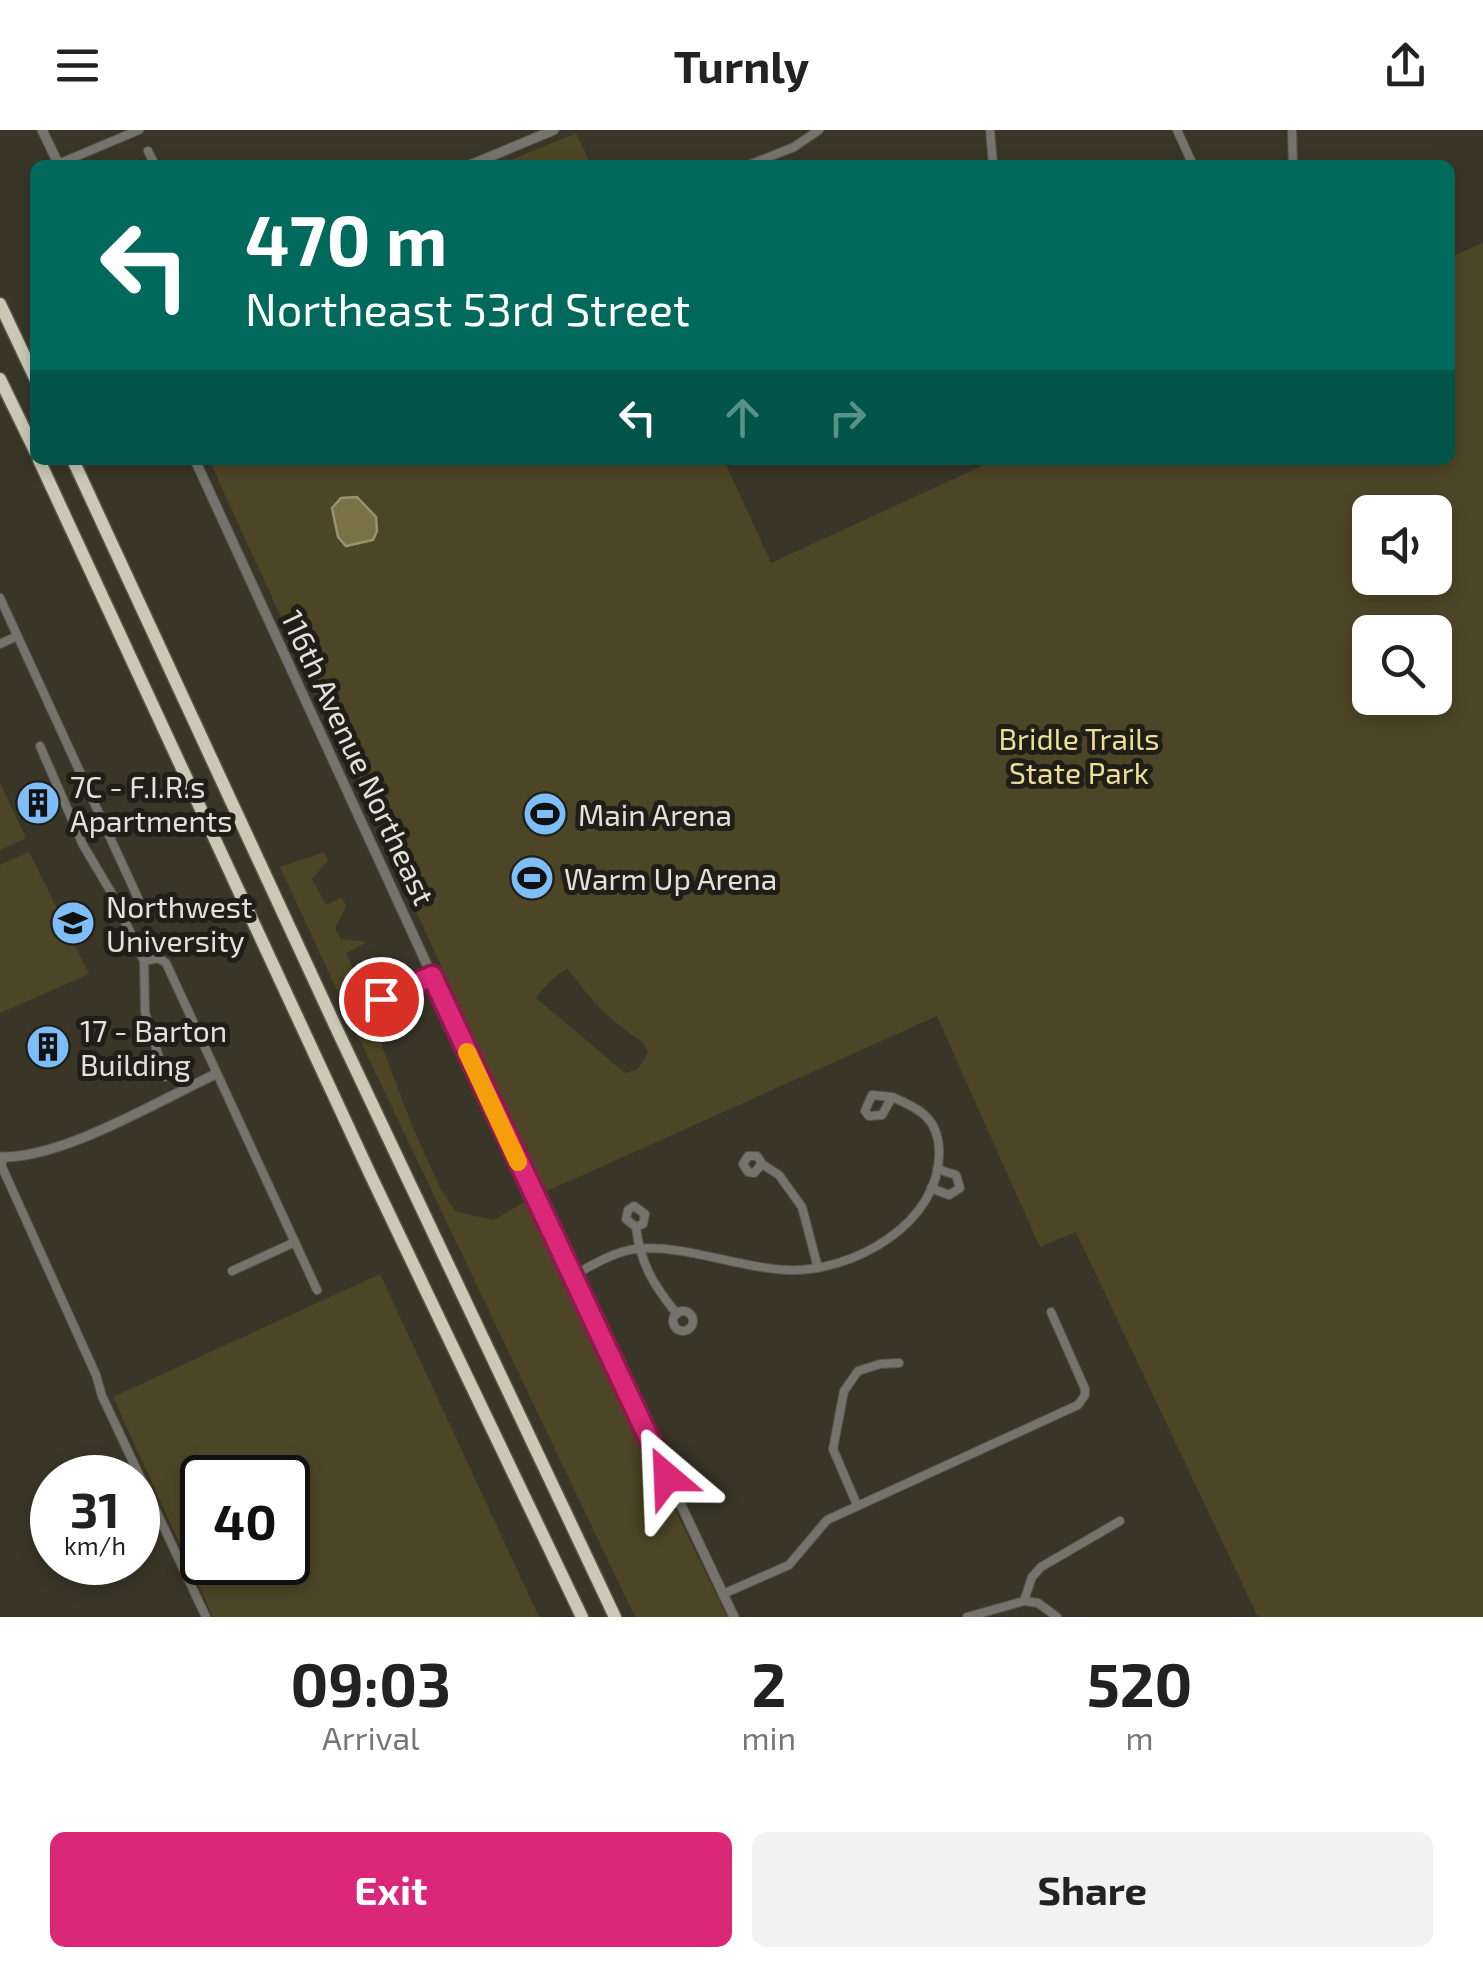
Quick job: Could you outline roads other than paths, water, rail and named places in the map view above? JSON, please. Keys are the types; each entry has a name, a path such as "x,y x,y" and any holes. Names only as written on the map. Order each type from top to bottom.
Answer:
{"highway":[{"path":"0,304 30,367"},
{"path":"0,379 30,442"},
{"path":"41,465 371,1176 582,1617"},
{"path":"75,465 339,1034 616,1617"}],"street":[{"path":"42,130 56,160"},
{"path":"482,160 554,130"},
{"path":"761,160 819,130"},
{"path":"990,130 993,160"},
{"path":"1177,130 1190,160"},
{"path":"1292,130 1293,160"},
{"path":"69,160 140,133"},
{"name":"116th Avenue Northeast","path":"197,465 432,976 734,1617"},
{"path":"0,598 143,909"},
{"path":"0,644 18,636"},
{"path":"40,746 83,845 144,961 145,1012 165,1077"},
{"path":"144,961 158,958 166,963 317,1290"},
{"path":"378,1000 432,976"},
{"path":"206,1617 102,1396 1,1157 56,1149 216,1074"},
{"path":"572,1276 638,1249 689,1252 786,1270 818,1268 879,1245 900,1232 918,1213 935,1179 940,1153 935,1126 919,1109 892,1097"},
{"path":"762,1164 780,1175 802,1207 818,1268"},
{"path":"956,1175 960,1188 949,1195 935,1179 956,1175"},
{"path":"636,1227 638,1249 653,1284 677,1314"},
{"path":"232,1271 295,1242"},
{"path":"723,1594 789,1565 822,1524 1071,1409 1084,1398 1082,1381 1051,1312"},
{"path":"858,1505 834,1453 844,1391 858,1371 899,1363"},
{"path":"1024,1601 1032,1578 1041,1567 1120,1520"},
{"path":"967,1617 1024,1601 1038,1603 1057,1617"}],"place":[{"name":"7C - F.I.R.s Apartments","path":"38,803"},
{"name":"Main Arena","path":"545,814"},
{"name":"Warm Up Arena","path":"532,878"},
{"name":"Northwest University","path":"73,923"},
{"name":"17 - Barton Building","path":"48,1047"}],"park label":[{"name":"Bridle Trails State Park","path":"1079,755"}]}
